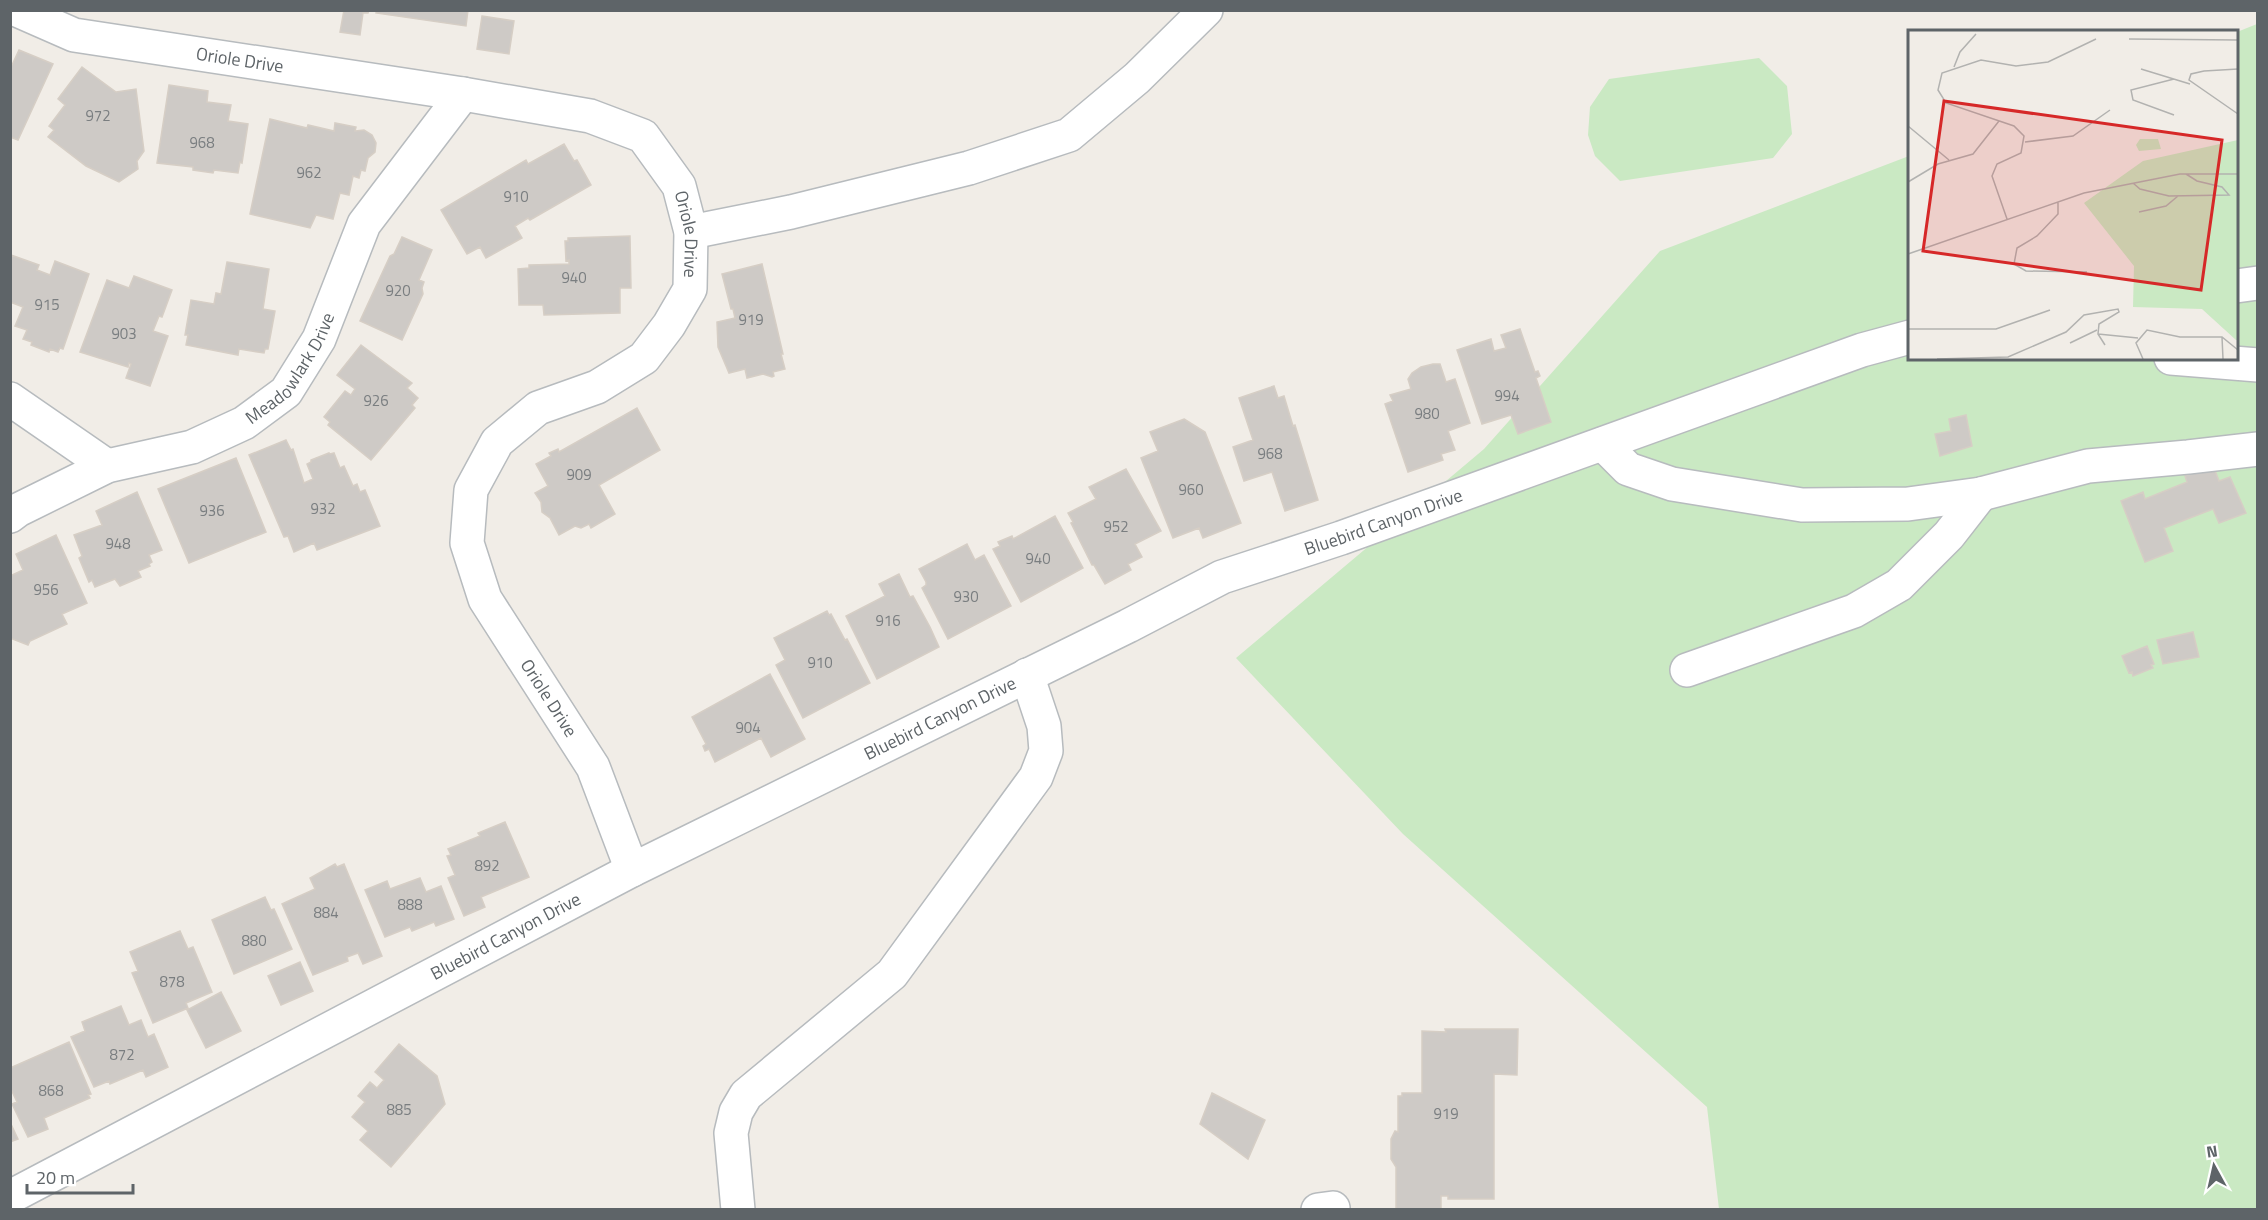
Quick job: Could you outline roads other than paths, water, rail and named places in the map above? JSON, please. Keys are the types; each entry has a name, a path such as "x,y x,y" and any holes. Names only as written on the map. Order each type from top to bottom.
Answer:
{"street":[{"name":"Oriole Drive","path":"17,10 74,35 463,94 590,116 643,136 679,186 691,232 690,289 669,325 644,358 597,387 538,408 497,442 471,490 467,543 485,599 593,767 632,870"},
{"path":"691,232 790,212 969,168 1069,135 1137,78 1206,10"},
{"name":"Meadowlark Drive","path":"10,516 107,466 192,447 244,423 286,392 319,339 364,224 463,94"},
{"path":"2238,285 2258,283"},
{"name":"Bluebird Canyon Drive","path":"10,1197 632,870 1222,578 1341,538 1862,350 1908,338"},
{"path":"2196,360 2258,365"},
{"path":"10,399 107,466"},
{"path":"1603,444 1628,470 1672,484 1802,505 1908,504 1981,494 2088,466 2258,448"},
{"path":"1687,670 1854,611 1899,585 1949,535 1981,494"},
{"path":"738,1209 730,1133 736,1112 746,1095 892,974 1036,777 1046,751 1044,726 1027,675"}]}
